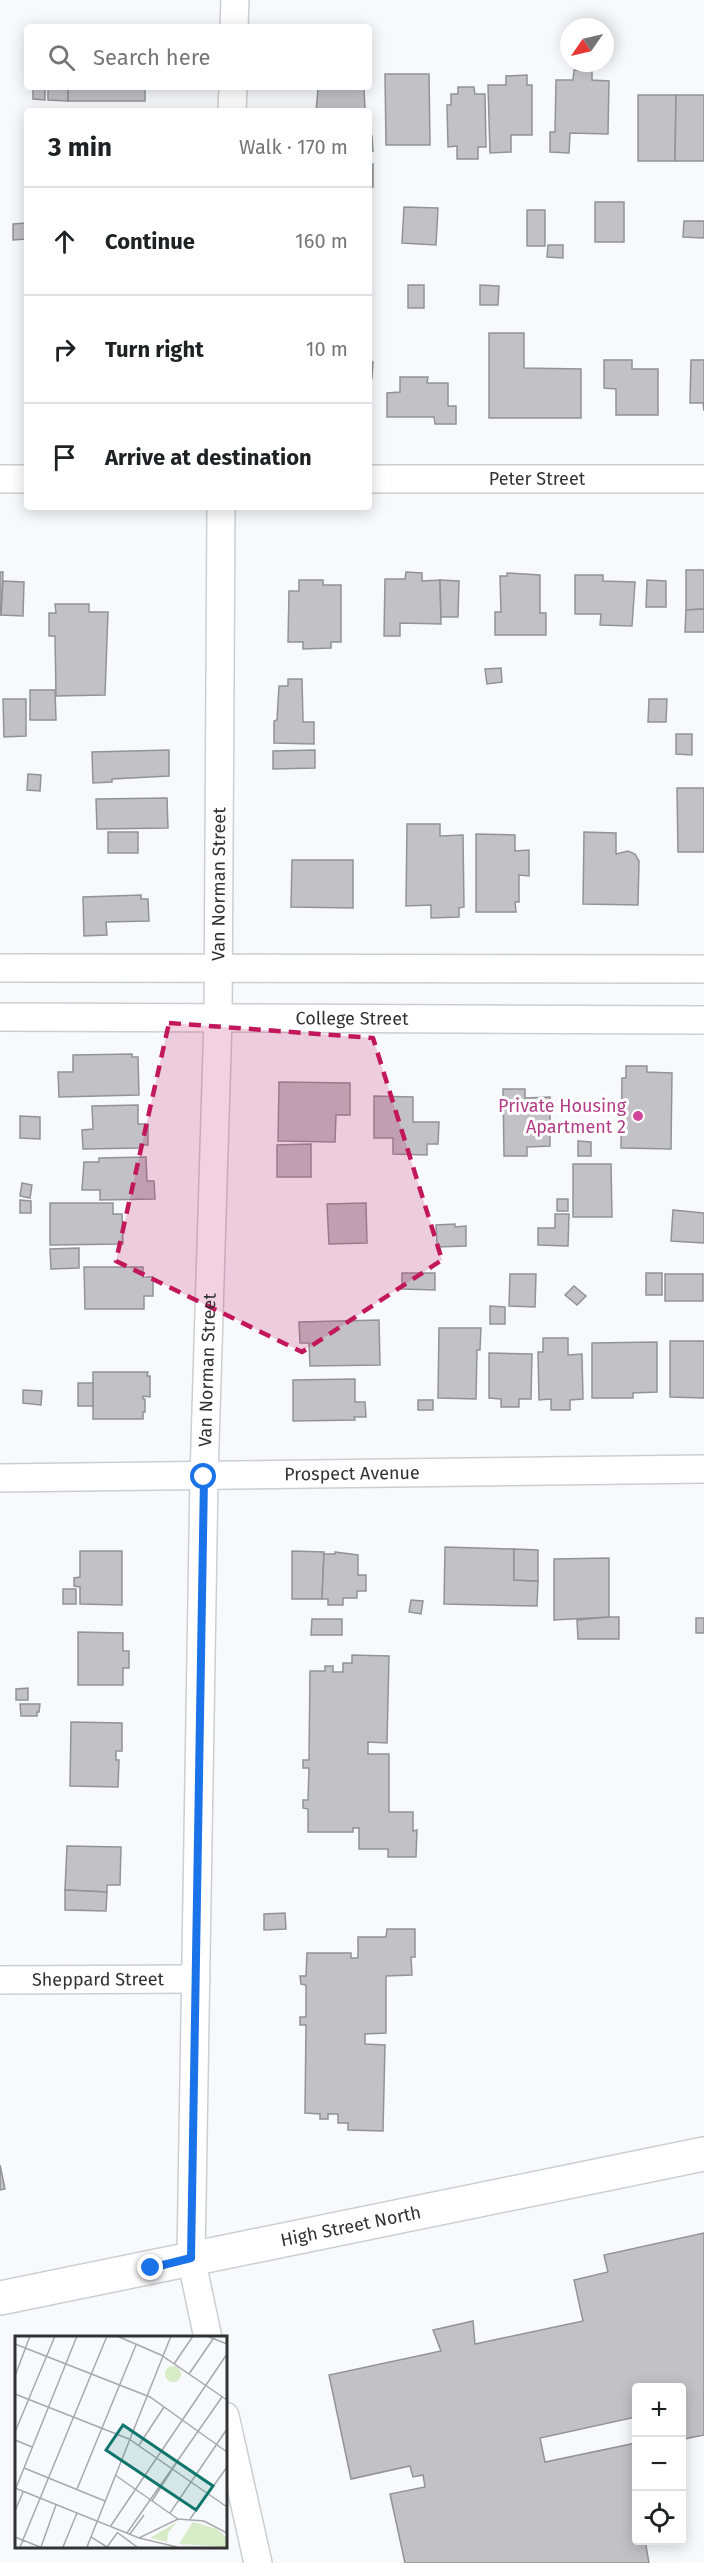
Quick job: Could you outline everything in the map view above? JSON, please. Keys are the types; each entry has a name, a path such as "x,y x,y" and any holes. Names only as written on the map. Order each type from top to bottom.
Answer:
{"main road":[{"name":"High Street North","path":"0,2298 704,2154"}],"street":[{"path":"234,24 235,0"},
{"path":"232,90 232,108"},
{"name":"Peter Street","path":"372,478 704,479"},
{"path":"0,479 24,479"},
{"name":"Van Norman Street","path":"208,2336 191,2258 204,1477 219,968 221,510"},
{"path":"0,968 704,969"},
{"name":"College Street","path":"0,1017 704,1020"},
{"name":"Prospect Avenue","path":"0,1478 704,1469"},
{"name":"Sheppard Street","path":"0,1980 196,1978"},
{"path":"226,2420 258,2563"}],"highlighted area":[{"path":"169,1023 373,1038 442,1260 302,1352 116,1261"}],"building":[{"path":"574,72 592,72 592,80 609,81 608,134 570,133 569,153 550,152 550,132 555,132 556,80 573,80"},
{"path":"385,74 429,74 430,145 386,145"},
{"path":"527,75 527,85 532,85 532,135 511,135 511,152 490,153 488,85 506,85 506,76"},
{"path":"458,87 474,87 475,94 485,94 486,147 478,147 478,159 457,159 457,146 448,147 447,105 451,105 451,94 458,94"},
{"path":"33,90 45,90 45,100 33,99"},
{"path":"48,90 68,90 68,101 48,100"},
{"path":"68,90 145,90 145,101 68,101"},
{"path":"318,90 364,90 365,108 316,108"},
{"path":"638,95 676,95 675,161 638,161"},
{"path":"676,95 704,95 704,161 675,161"},
{"path":"372,164 373,164 372,187"},
{"path":"595,202 624,202 624,242 595,242"},
{"path":"404,207 438,208 436,245 402,243"},
{"path":"527,210 545,210 545,246 527,246"},
{"path":"684,221 704,221 704,238 683,237"},
{"path":"24,223 24,239 13,240 13,224"},
{"path":"548,245 563,245 563,258 547,257"},
{"path":"408,285 424,285 424,308 408,308"},
{"path":"480,285 499,286 498,305 480,305"},
{"path":"489,333 524,333 524,368 581,369 581,418 489,418"},
{"path":"604,360 632,360 632,369 658,369 658,415 616,415 616,389 604,388"},
{"path":"691,360 704,360 704,411 703,403 690,403"},
{"path":"400,377 428,377 427,383 448,383 448,406 456,406 456,424 435,424 434,417 387,417 387,393 400,392"},
{"path":"686,570 704,570 704,609 686,610"},
{"path":"0,572 3,572 1,615 0,615"},
{"path":"406,572 422,573 422,581 440,580 441,624 400,623 400,636 384,636 385,579 405,579"},
{"path":"507,573 540,575 540,613 546,613 546,635 495,635 495,612 501,612 500,576 507,576"},
{"path":"575,575 603,575 603,581 635,582 632,626 600,625 601,614 575,614"},
{"path":"299,580 323,580 323,585 341,585 341,642 331,642 331,648 303,649 303,642 288,642 289,591 299,591"},
{"path":"440,580 459,581 458,617 441,617"},
{"path":"647,580 666,581 666,607 646,607"},
{"path":"3,581 24,582 23,616 1,615"},
{"path":"55,604 89,604 89,612 108,612 105,695 56,696 55,636 49,636 49,613 56,613"},
{"path":"704,609 704,632 685,632 686,610"},
{"path":"501,668 502,682 487,684 485,669"},
{"path":"288,679 302,679 303,722 314,722 314,744 274,743 274,721 277,720 279,686 288,686"},
{"path":"30,690 55,690 56,720 30,720"},
{"path":"3,699 26,699 26,736 4,737"},
{"path":"649,699 667,699 666,722 648,722"},
{"path":"676,734 692,734 692,755 676,754"},
{"path":"169,750 169,776 112,779 112,782 93,783 92,752"},
{"path":"315,750 315,768 273,769 273,751"},
{"path":"28,774 41,775 40,791 27,790"},
{"path":"677,788 704,788 704,852 678,852"},
{"path":"167,798 168,828 97,829 96,799"},
{"path":"407,824 440,824 440,836 463,835 464,907 459,908 459,917 431,918 431,905 406,906"},
{"path":"108,832 138,832 138,853 108,853"},
{"path":"584,832 616,833 616,854 628,851 635,854 639,861 638,905 583,904"},
{"path":"476,834 515,835 515,851 529,850 529,876 519,875 519,902 515,902 516,912 476,912"},
{"path":"292,860 353,860 353,908 291,907"},
{"path":"141,895 141,899 148,899 149,921 106,922 107,935 84,936 83,897"},
{"path":"132,1054 132,1057 138,1057 139,1095 59,1097 58,1072 73,1072 73,1055"},
{"path":"626,1066 647,1066 647,1072 672,1073 671,1149 621,1148 622,1078 626,1078"},
{"path":"279,1082 350,1083 350,1115 336,1115 335,1142 278,1141"},
{"path":"503,1089 525,1089 525,1098 550,1097 550,1146 527,1147 527,1156 504,1156"},
{"path":"374,1096 413,1097 413,1122 439,1122 438,1144 427,1144 427,1155 393,1154 393,1138 374,1138"},
{"path":"138,1105 138,1124 148,1124 148,1145 140,1145 140,1148 83,1149 82,1130 93,1129 92,1106"},
{"path":"20,1116 40,1117 40,1139 20,1138"},
{"path":"578,1141 591,1142 591,1156 578,1156"},
{"path":"311,1144 311,1177 277,1177 277,1145"},
{"path":"146,1157 147,1181 154,1181 155,1199 100,1200 100,1190 82,1190 84,1162 99,1162 99,1158"},
{"path":"573,1164 611,1164 612,1217 573,1217"},
{"path":"22,1183 32,1185 30,1198 20,1196"},
{"path":"557,1199 568,1199 568,1211 557,1211"},
{"path":"20,1200 31,1201 31,1213 20,1213"},
{"path":"50,1203 113,1203 113,1214 122,1214 123,1244 50,1245"},
{"path":"366,1203 367,1243 329,1244 327,1204"},
{"path":"673,1210 704,1213 704,1243 671,1241"},
{"path":"555,1214 569,1214 568,1246 538,1245 538,1228 555,1228"},
{"path":"455,1224 455,1227 466,1226 466,1246 437,1247 436,1225"},
{"path":"79,1248 79,1268 51,1269 50,1249"},
{"path":"84,1267 143,1267 143,1277 153,1277 153,1296 144,1296 144,1309 85,1309"},
{"path":"402,1273 435,1273 435,1290 402,1289"},
{"path":"646,1273 662,1273 662,1295 646,1295"},
{"path":"510,1274 536,1274 535,1307 509,1306"},
{"path":"665,1274 703,1274 703,1301 665,1301"},
{"path":"574,1286 586,1296 577,1305 565,1295"},
{"path":"490,1306 505,1307 505,1324 490,1324"},
{"path":"379,1320 380,1365 310,1366 309,1343 300,1343 299,1322"},
{"path":"439,1328 481,1328 480,1350 477,1350 476,1399 438,1398"},
{"path":"543,1338 568,1338 568,1355 582,1354 583,1399 570,1400 570,1410 551,1410 551,1399 539,1400 538,1352 543,1352"},
{"path":"670,1341 704,1341 704,1398 670,1397"},
{"path":"657,1342 657,1392 633,1393 633,1398 592,1398 592,1343"},
{"path":"489,1353 532,1354 531,1399 519,1399 519,1407 501,1407 501,1399 489,1398"},
{"path":"93,1372 148,1372 150,1397 143,1396 145,1412 143,1412 143,1419 93,1419"},
{"path":"355,1379 355,1402 365,1402 366,1417 354,1417 355,1420 293,1421 293,1380"},
{"path":"78,1383 93,1383 93,1406 78,1406"},
{"path":"23,1390 42,1391 41,1405 23,1403"},
{"path":"418,1400 433,1400 433,1410 418,1410"},
{"path":"445,1547 514,1549 514,1580 538,1581 537,1606 444,1604"},
{"path":"514,1549 538,1550 538,1581 514,1580"},
{"path":"80,1551 122,1551 122,1605 80,1604 80,1587 74,1586 74,1578 80,1577"},
{"path":"292,1551 324,1552 322,1599 292,1599"},
{"path":"335,1552 358,1555 358,1575 366,1575 366,1591 357,1591 357,1598 343,1598 343,1605 328,1605 328,1599 322,1599 324,1554 335,1554"},
{"path":"609,1558 609,1617 554,1620 554,1559"},
{"path":"63,1589 76,1589 76,1604 63,1604"},
{"path":"411,1600 423,1601 421,1614 409,1612"},
{"path":"619,1617 619,1639 578,1639 577,1620"},
{"path":"696,1618 704,1618 704,1633 696,1633"},
{"path":"312,1619 342,1619 342,1635 311,1635"},
{"path":"78,1632 123,1633 123,1651 129,1651 129,1668 123,1668 123,1685 78,1685"},
{"path":"352,1655 389,1656 387,1743 368,1742 368,1754 389,1754 389,1812 413,1812 413,1831 417,1830 416,1857 388,1857 388,1849 359,1849 359,1828 353,1828 353,1832 308,1832 308,1809 303,1808 303,1800 308,1800 309,1768 303,1768 303,1760 309,1760 310,1671 325,1671 325,1666 333,1666 333,1672 343,1672 343,1663 352,1663"},
{"path":"28,1688 28,1700 16,1700 16,1689"},
{"path":"20,1704 40,1704 37,1716 21,1716"},
{"path":"71,1722 122,1723 122,1751 116,1751 116,1760 119,1760 118,1787 70,1786"},
{"path":"67,1846 121,1847 120,1885 107,1885 107,1892 65,1890"},
{"path":"65,1890 107,1892 106,1911 65,1910"},
{"path":"285,1913 286,1929 264,1930 264,1914"},
{"path":"387,1929 415,1929 415,1957 411,1957 412,1975 386,1976 386,2033 365,2034 365,2044 385,2045 383,2131 348,2130 348,2123 338,2123 338,2114 328,2114 328,2119 320,2119 320,2114 305,2113 306,2025 300,2025 300,2017 306,2017 306,1985 301,1984 300,1976 306,1976 307,1953 351,1953 351,1958 358,1958 358,1937 386,1937"},
{"path":"0,2165 5,2189 0,2190"},
{"path":"704,2233 704,2435 686,2439 686,2383 632,2383 632,2418 540,2438 545,2462 632,2444 632,2545 646,2545 649,2563 405,2563 390,2494 425,2487 423,2475 413,2477 410,2466 351,2479 329,2375 441,2351 433,2330 473,2321 475,2344 583,2321 574,2280 608,2272 604,2255"}],"place":[{"name":"Private Housing Apartment 2","path":"638,1116"}],"route":[{"path":"151,2268 191,2258 204,1477"}]}
